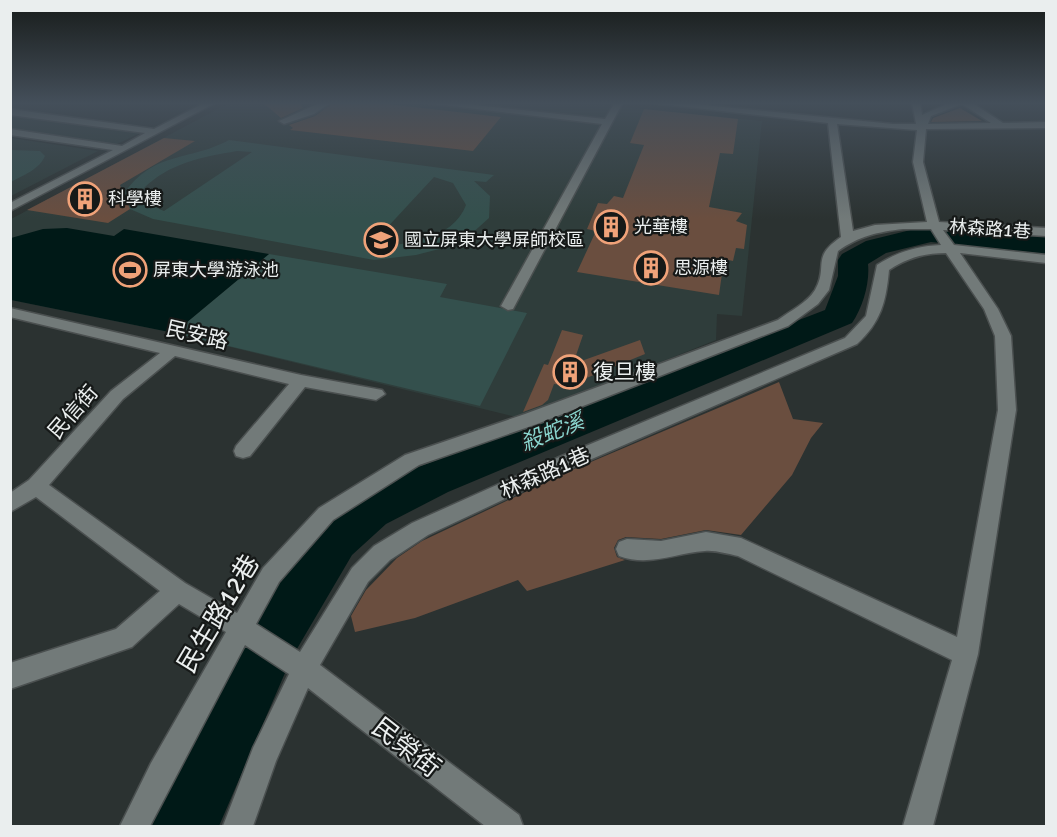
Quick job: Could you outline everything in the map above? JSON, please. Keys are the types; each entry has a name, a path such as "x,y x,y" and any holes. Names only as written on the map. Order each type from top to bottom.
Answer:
{"street":[{"path":"70,141 123,149"},
{"path":"10,208 138,141"},
{"path":"507,306 598,141"},
{"path":"834,141 847,236"},
{"name":"林森路1巷","path":"920,141 918,162 934,225"},
{"path":"934,225 952,249"},
{"name":"林森路1巷","path":"847,236 883,228 934,225 1047,232"},
{"name":"民生路12巷","path":"135,826 161,773 271,575 327,514 412,460 531,419 783,323 814,301 824,283 828,255 847,236"},
{"name":"林森路1巷","path":"918,826 966,654 1007,410 1003,336 991,309 952,249"},
{"name":"林森路1巷","path":"238,826 263,758 304,669 360,575 382,553 420,529 564,463 852,341 870,326 877,311 882,268 892,258 905,254 952,249 1047,259"},
{"name":"民安路","path":"10,312 301,381 376,394"},
{"name":"民信街","path":"10,504 36,486 117,395 172,351"},
{"path":"243,451 301,381"},
{"path":"36,486 177,591 241,628"},
{"path":"627,549 661,551 706,540 741,547 966,654"},
{"path":"10,676 123,639 177,591"},
{"name":"民榮街","path":"241,628 304,669 508,826"}],"shaded area":[{"path":"11,141 31,141 98,151 11,196"},
{"path":"89,141 123,141 115,145"},
{"name":"國立屏東大學屏師校區","path":"158,141 760,141 742,316 717,314 716,340 520,418 174,333 11,300 11,219"},
{"path":"227,141 237,141 494,175 486,182 474,181 490,196 489,218 469,236 447,247 416,255 374,260 153,219 130,209 123,195 147,171 172,159 200,152","holes":["237,151 252,152 164,211 151,203 143,189 164,173 187,162","434,177 453,183 466,205 460,217 450,226 426,239 398,245 370,246"]},
{"path":"11,150 40,151 45,156 35,169 11,182"},
{"name":"屏東大學游泳池","path":"67,228 114,236 124,229 269,254 174,333 11,300 11,238 43,229"},
{"path":"269,254 447,284 440,297 527,313 480,406 174,333"}],"building":[{"name":"科學樓","path":"158,141 195,141 120,185 130,209 108,223 27,210"},
{"path":"386,141 481,141 473,151"},
{"path":"631,141 735,141 733,154 720,153 709,207 742,213 736,221 747,225 744,249 736,248 733,261 724,259 719,295 577,272 596,231 587,229 598,203 607,204 614,196 623,198 644,145 630,143"},
{"name":"復旦樓","path":"562,330 583,335 573,364 640,340 645,354 584,379 566,378 564,385 554,384 548,400 542,405 523,412 544,364 548,365"},
{"path":"779,382 793,419 823,423 811,438 792,475 741,535 706,530 661,539 626,537 618,540 614,548 617,557 625,560 527,591 518,580 415,618 355,632 351,616 366,590 397,558 422,541 572,470"}],"waterway":[{"name":"殺蛇溪","path":"185,826 272,640 335,540 370,510 432,480 840,316 854,276 853,260 876,247 931,233 1046,245"}],"place":[{"name":"科學樓","path":"85,199"},
{"name":"光華樓","path":"611,227"},
{"name":"國立屏東大學屏師校區","path":"381,240"},
{"name":"思源樓","path":"651,268"},
{"name":"屏東大學游泳池","path":"130,270"},
{"name":"復旦樓","path":"570,372"}]}
